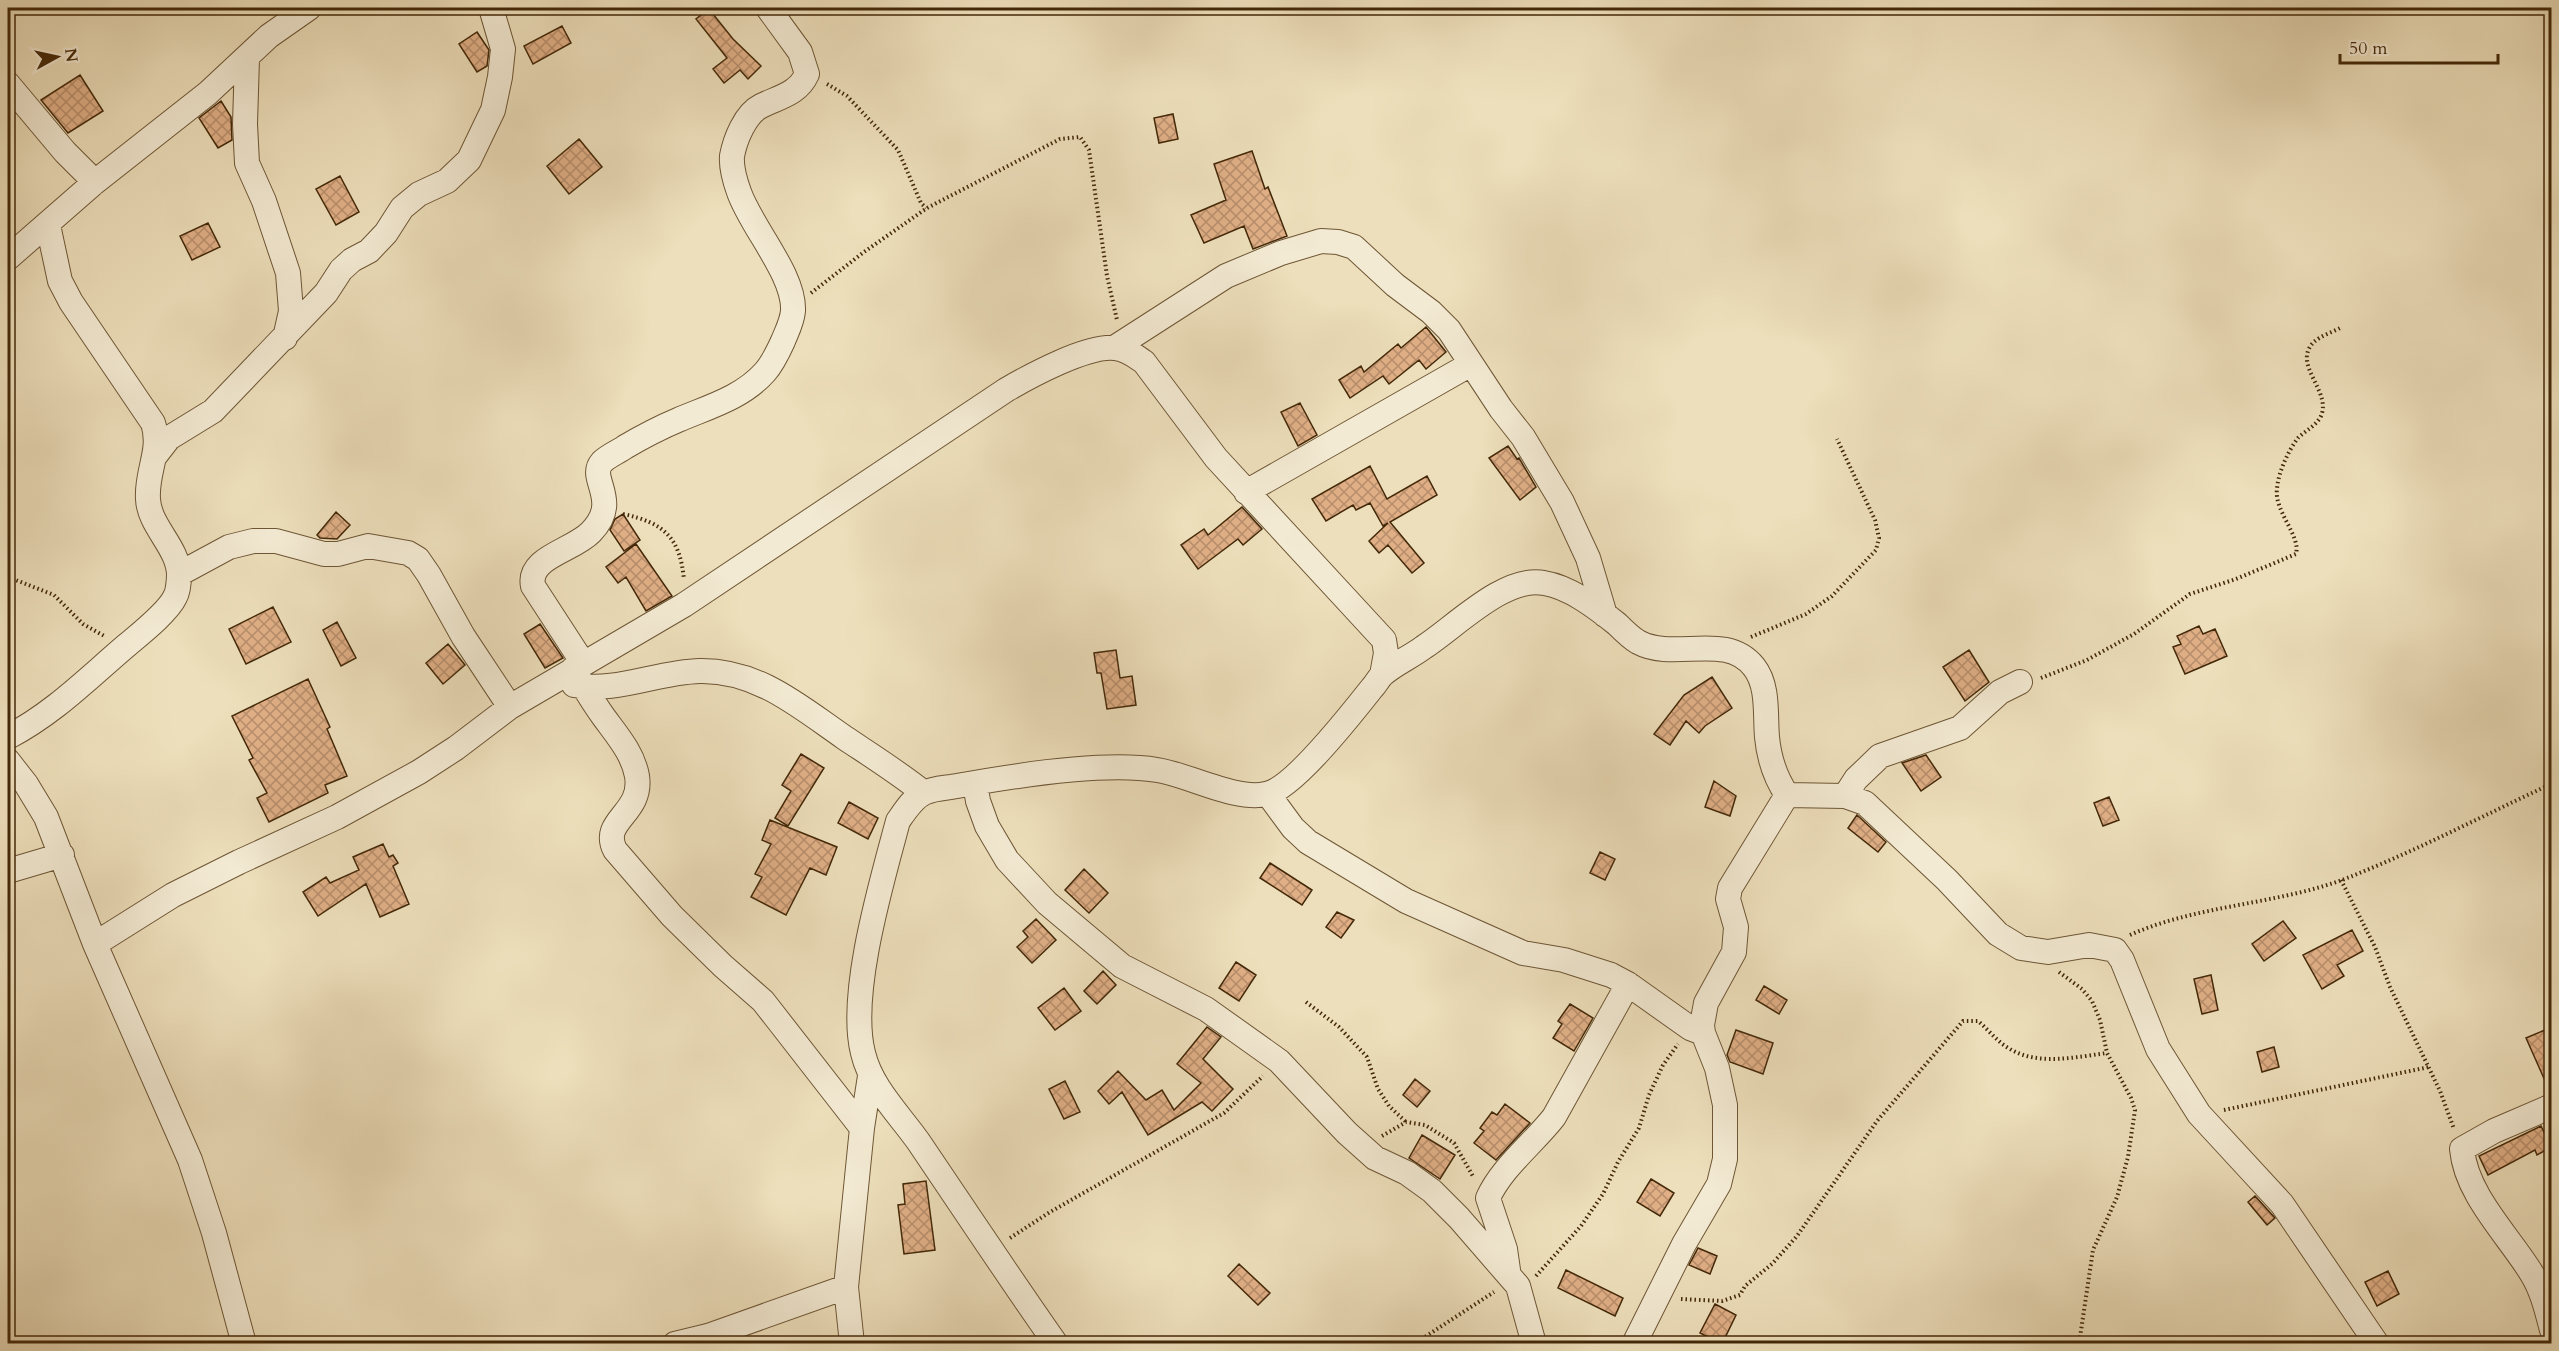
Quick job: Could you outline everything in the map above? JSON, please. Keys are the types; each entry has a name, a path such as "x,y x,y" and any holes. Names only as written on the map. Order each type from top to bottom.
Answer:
{"street":[{"path":"8,258 95,182 172,123 276,31 309,8"},
{"path":"155,456 169,438 213,411 327,293 341,270 352,260 369,251 386,233 402,208 419,194 447,181 469,160 493,110 500,77 503,49 491,8"},
{"path":"768,8 800,52 807,74 796,90 759,107 751,114 738,136 732,159 735,180 748,216 774,257 785,280 793,309 791,323 778,352 765,372 744,390 720,403 650,432 603,460 598,468 598,477 606,501 600,522 590,534 572,547 537,564 531,578 573,675 622,741 637,776 633,805 612,830 610,840 615,850 672,916 723,966 763,1000 862,1128"},
{"path":"247,58 245,124 247,163 264,201 288,273 291,311 285,338"},
{"path":"8,84 65,152 95,182"},
{"path":"8,737 36,722 150,626 176,597 179,574 174,556 158,528 148,501 148,475 155,456 158,437 153,423 71,302 60,281 48,225"},
{"path":"95,944 173,895 337,817 419,772 456,748 510,707 573,675 684,605 1006,390 1035,373 1118,344 1226,276 1281,253 1321,241 1354,247 1449,330 1501,409 1523,437 1562,502 1588,558 1605,615"},
{"path":"1118,344 1144,362 1216,458 1384,640 1397,646 1425,647"},
{"path":"1246,492 1471,364"},
{"path":"179,574 229,547 253,541 276,541 324,554 338,554 368,546 408,553 418,559 429,575 470,647 510,707"},
{"path":"1056,1344 993,1250 870,1076 862,1053 859,1028 864,972 898,821 909,805 924,793 975,783 1108,768 1156,769 1216,787 1248,794 1268,794 1298,774 1382,675 1500,593 1525,582 1543,582 1560,588 1605,615 1638,642 1659,649 1678,651 1705,648 1725,649 1742,656 1753,665 1760,675 1764,693 1770,757 1777,780 1787,795"},
{"path":"1382,675 1386,653 1384,640"},
{"path":"573,675 605,687 699,671 726,673 746,678 782,694 924,793"},
{"path":"1845,796 1856,778 1880,756 1960,728 2000,692 2020,682"},
{"path":"8,761 26,784 46,817 95,944 190,1160 214,1233 243,1344"},
{"path":"975,783 978,801 987,826 1007,860 1047,903 1122,966 1206,1009 1279,1061 1375,1158 1407,1173 1432,1191 1513,1279"},
{"path":"1268,794 1293,828 1308,842 1406,901 1498,944 1523,953 1585,966 1628,984 1693,1023 1717,1068 1723,1097 1726,1131 1725,1160 1719,1184 1635,1344"},
{"path":"1787,795 1845,796 1865,803 1965,897 1998,934 2021,948 2048,952 2089,945 2115,950 2122,960 2158,1049 2199,1114 2282,1204 2377,1344"},
{"path":"1693,1023 1734,952 1736,927 1728,899 1730,888 1787,795"},
{"path":"8,871 62,855"},
{"path":"1534,1344 1488,1198 1494,1184 1554,1117 1628,984"},
{"path":"852,1344 846,1287 862,1128 870,1076"},
{"path":"2550,1314 2533,1275 2482,1202 2465,1165 2462,1149 2494,1131 2552,1106"},
{"path":"675,1344 708,1336 846,1287"}],"path":[{"path":"807,74 847,96 890,141 908,171 921,203 927,208"},
{"path":"793,309 864,252 927,208 1060,139 1080,137 1089,150 1118,344"},
{"path":"2020,682 2053,674 2086,660 2134,634 2190,594 2236,579 2296,554 2297,548 2282,514 2277,490 2290,452 2298,439 2316,424 2322,413 2318,388 2306,358 2308,350 2314,341 2342,327"},
{"path":"1725,649 1806,614 1832,596 1876,550 1880,538 1875,520 1837,439"},
{"path":"605,510 638,517 666,531 675,542 682,559 684,605"},
{"path":"8,577 54,595 83,624 125,646"},
{"path":"2105,947 2156,924 2253,903 2341,880 2549,785"},
{"path":"2341,880 2376,947 2390,987 2428,1067 2462,1149"},
{"path":"2035,951 2082,989 2092,1001 2100,1020 2107,1053 2135,1110 2128,1157 2117,1197 2093,1250 2079,1344"},
{"path":"1306,1002 1339,1027 1367,1057 1378,1089 1389,1106 1406,1122 1425,1125 1454,1143 1488,1198"},
{"path":"1658,1297 1722,1301 1740,1295 1745,1286 1772,1264 1797,1236 1877,1121 1963,1022 1978,1021 1998,1040 2027,1057 2073,1058 2107,1053"},
{"path":"1414,1344 1513,1279 1532,1281 1581,1226 1603,1194 1618,1162 1639,1128 1649,1095 1663,1065 1693,1023"},
{"path":"993,1250 1050,1212 1224,1113 1279,1061"},
{"path":"2199,1114 2428,1067"},
{"path":"1362,1146 1406,1122"}],"building":[{"path":"709,9 733,39 761,66 748,79 740,70 724,83 713,69 727,58 696,19"},
{"path":"562,26 571,43 533,64 524,46"},
{"path":"477,32 489,50 487,66 477,72 459,44"},
{"path":"80,75 103,111 68,133 41,100"},
{"path":"221,101 231,117 232,140 218,148 199,118"},
{"path":"1173,114 1178,139 1159,143 1154,118"},
{"path":"579,139 602,167 569,194 547,166"},
{"path":"1252,151 1265,189 1268,187 1287,236 1253,249 1244,226 1204,243 1191,215 1226,200 1214,164"},
{"path":"340,176 359,212 336,225 316,189"},
{"path":"208,223 220,247 192,260 180,236"},
{"path":"1426,327 1446,352 1426,369 1419,360 1389,384 1383,376 1350,398 1339,380 1361,366 1364,372 1398,344 1401,348"},
{"path":"1300,403 1317,435 1298,446 1281,412"},
{"path":"1508,446 1517,459 1519,458 1536,487 1520,500 1489,458"},
{"path":"1370,466 1387,499 1427,476 1437,495 1390,522 1424,563 1412,573 1388,545 1379,553 1369,541 1388,523 1383,526 1370,503 1356,510 1353,505 1326,521 1312,499"},
{"path":"1242,507 1262,529 1243,545 1238,539 1198,569 1181,545 1204,529 1208,535"},
{"path":"336,512 350,525 337,539 320,538 317,535"},
{"path":"623,514 640,540 624,551 610,530 615,519"},
{"path":"636,544 672,596 646,611 626,577 618,583 606,567"},
{"path":"273,607 291,642 246,664 229,629"},
{"path":"337,622 356,658 341,666 323,630"},
{"path":"540,624 563,658 545,668 524,634"},
{"path":"2199,626 2203,634 2215,629 2227,656 2185,674 2173,647 2181,644 2177,636"},
{"path":"448,644 465,665 443,684 426,663"},
{"path":"1116,650 1120,678 1132,676 1136,705 1107,709 1101,673 1097,673 1094,653"},
{"path":"1969,650 1989,682 1965,701 1943,667"},
{"path":"1712,677 1732,708 1705,726 1699,733 1686,721 1670,745 1654,734 1684,695"},
{"path":"308,679 330,727 327,729 347,776 325,785 328,793 269,822 257,798 267,793 249,760 253,758 232,716"},
{"path":"801,754 824,768 788,826 775,818 791,791 782,785"},
{"path":"1926,755 1941,777 1921,791 1902,763"},
{"path":"1714,781 1736,796 1730,816 1705,807"},
{"path":"2109,797 2119,820 2103,826 2094,803"},
{"path":"849,802 878,818 868,839 838,823"},
{"path":"1857,815 1886,842 1878,852 1848,828"},
{"path":"770,820 837,847 826,875 810,868 786,915 751,897 762,877 755,874 771,844 762,840"},
{"path":"383,844 389,857 393,855 398,863 393,866 409,904 380,917 366,884 318,916 303,892 326,877 330,883 359,870 353,857"},
{"path":"1600,852 1615,859 1605,880 1590,873"},
{"path":"1270,863 1312,890 1302,905 1260,878"},
{"path":"1084,869 1108,893 1089,913 1065,890"},
{"path":"1337,912 1354,920 1341,938 1326,927"},
{"path":"1036,919 1056,940 1032,963 1017,947 1028,937 1023,931"},
{"path":"2283,921 2296,938 2264,961 2252,944"},
{"path":"2352,930 2363,951 2337,965 2344,976 2322,989 2303,955"},
{"path":"1236,962 1256,975 1239,1001 1219,988"},
{"path":"1103,971 1116,985 1097,1004 1084,991"},
{"path":"2211,975 2218,1010 2202,1014 2194,979"},
{"path":"1764,986 1787,1000 1779,1014 1756,1000"},
{"path":"1064,988 1081,1011 1055,1030 1038,1008"},
{"path":"1570,1004 1593,1018 1574,1051 1553,1038 1562,1024 1558,1021"},
{"path":"1207,1027 1221,1037 1203,1059 1233,1089 1212,1111 1202,1102 1148,1135 1122,1092 1109,1104 1098,1091 1118,1071 1146,1100 1162,1090 1174,1110 1201,1083 1177,1064"},
{"path":"2552,1027 2552,1092 2550,1092 2526,1038"},
{"path":"1736,1030 1773,1043 1763,1074 1730,1062 1727,1055"},
{"path":"2274,1047 2279,1067 2262,1072 2257,1052"},
{"path":"1415,1079 1430,1091 1417,1107 1403,1095"},
{"path":"1065,1081 1080,1112 1064,1119 1049,1089"},
{"path":"1505,1104 1530,1123 1496,1160 1474,1143 1484,1131 1480,1128 1492,1112 1497,1115"},
{"path":"2541,1126 2551,1147 2537,1155 2535,1150 2488,1175 2479,1156"},
{"path":"1422,1135 1455,1155 1440,1179 1409,1158"},
{"path":"1651,1179 1674,1193 1660,1216 1637,1202"},
{"path":"926,1181 935,1250 904,1254 898,1205 905,1204 903,1184"},
{"path":"2255,1196 2275,1218 2267,1225 2248,1202"},
{"path":"1698,1248 1717,1256 1710,1274 1689,1265"},
{"path":"1239,1264 1270,1293 1258,1305 1228,1276"},
{"path":"1566,1270 1623,1298 1615,1316 1558,1288"},
{"path":"2388,1271 2399,1294 2377,1306 2365,1282"},
{"path":"1715,1304 1736,1315 1722,1344 1700,1333"}]}
